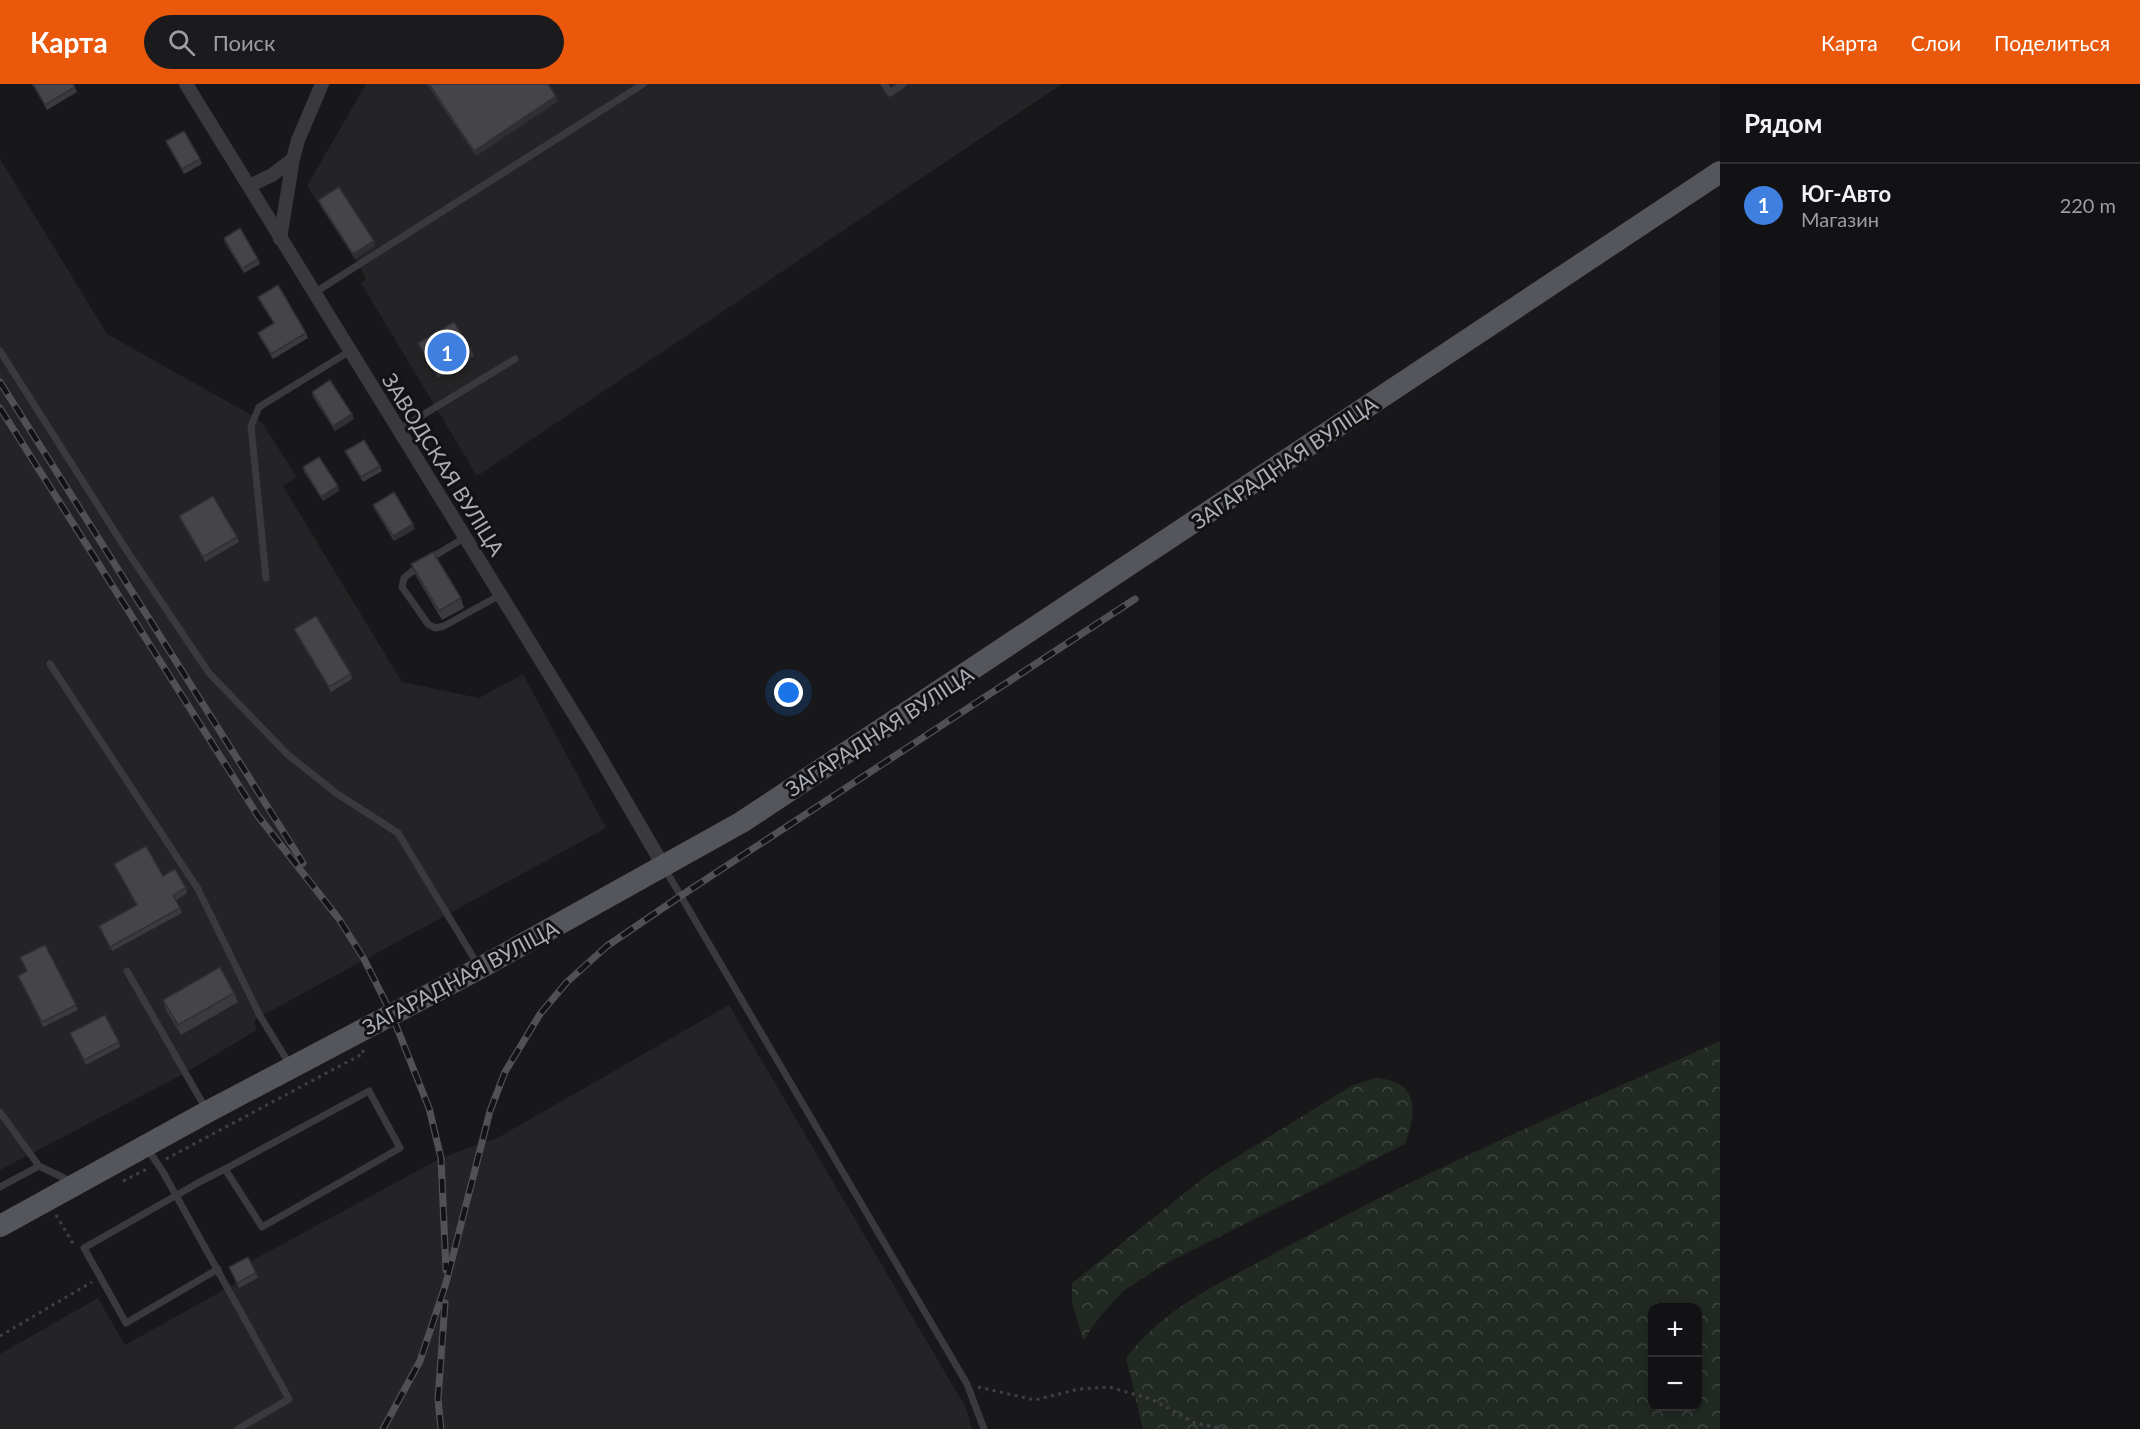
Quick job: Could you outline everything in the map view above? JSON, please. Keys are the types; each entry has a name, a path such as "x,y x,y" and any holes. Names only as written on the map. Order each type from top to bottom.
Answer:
{"main road":[{"name":"ЗАГАРАДНАЯ ВУЛІЦА","path":"0,1226 77,1184 152,1155 207,1112 480,968 742,822 1720,172"}],"street":[{"name":"ЗАВОДСКАЯ ВУЛІЦА","path":"186,84 466,537 664,867"},
{"path":"280,239 292,159 322,84"},
{"path":"249,186 272,175 292,159"}],"lane":[{"path":"314,293 643,84"},
{"path":"884,84 890,93 903,84"},
{"path":"0,351 127,551 209,672 288,754 336,793 398,832 480,968"},
{"path":"266,578 251,426 253,416 259,407 350,351"},
{"path":"398,430 515,359"},
{"path":"466,537 411,570 404,578 402,587 428,624 435,628 444,626 501,595"},
{"path":"50,664 198,889 260,1017 291,1066"},
{"path":"664,867 968,1384 984,1429"},
{"path":"127,971 207,1112"},
{"path":"218,1269 126,1323 84,1248 225,1168 369,1091 400,1148 262,1227 225,1168"},
{"path":"0,1112 39,1166 54,1176 77,1184"},
{"path":"152,1155 289,1399 238,1429"},
{"path":"0,1187 39,1166"}],"path":[{"path":"117,1184 152,1155 363,1053 352,1034"},
{"path":"47,1220 66,1210"},
{"path":"0,1336 94,1281"},
{"path":"968,1384 1035,1400 1079,1389 1109,1387 1151,1399 1196,1423 1226,1429"}],"shaded area":[{"path":"366,84 1062,84 477,476 361,283 366,279 359,265 307,186"},
{"path":"0,159 107,334 262,423 297,477 283,486 402,682 479,698 523,674 606,828 254,1020 257,1030 185,1073 0,1170"},
{"path":"729,1005 966,1408 972,1429 0,1429 0,1354 98,1298 125,1345 236,1283 231,1272 441,1158 499,1137"}],"green space":[{"path":"1720,1041 1720,1429 1143,1429 1126,1358 1158,1324 1195,1297 1236,1274 1386,1195 1496,1142"},
{"path":"1375,1078 1400,1084 1411,1099 1412,1120 1405,1144 1165,1264 1123,1291 1098,1319 1083,1341 1072,1301 1072,1283 1206,1176 1351,1086"}],"building":[{"path":"33,84 73,84 75,87 45,105"},
{"path":"429,84 548,84 556,96 474,151"},
{"path":"184,131 200,159 182,169 166,141"},
{"path":"339,187 374,241 353,254 318,200"},
{"path":"240,228 258,259 242,269 224,238"},
{"path":"278,285 306,333 271,354 258,333 274,323 258,297"},
{"path":"454,322 472,351 436,373 418,343"},
{"path":"330,380 352,414 333,426 312,392"},
{"path":"364,440 380,466 361,477 345,451"},
{"path":"319,457 338,486 321,497 303,467"},
{"path":"394,492 413,524 393,536 373,505"},
{"path":"213,496 237,537 203,557 179,516"},
{"path":"433,552 461,598 439,611 411,564"},
{"path":"316,616 351,674 329,687 294,629"},
{"path":"146,846 163,876 175,869 186,888 173,895 180,908 110,947 99,926 137,905 114,864"},
{"path":"45,945 76,1005 42,1022 18,976 27,971 20,957"},
{"path":"220,967 234,993 178,1025 163,1000"},
{"path":"105,1015 119,1042 84,1060 70,1033"},
{"path":"248,1257 256,1273 237,1283 229,1267"}],"railway":[{"path":"0,382 303,863"},
{"path":"0,408 258,816 339,919 364,959 391,1013 429,1108 441,1158 446,1270"},
{"path":"383,1429 420,1361 446,1283 490,1111 505,1072 540,1014 567,982 607,946 682,895 1135,599"},
{"path":"441,1429 438,1399 445,1303"}],"place":[{"name":"Юг-Авто","path":"447,352"}]}
